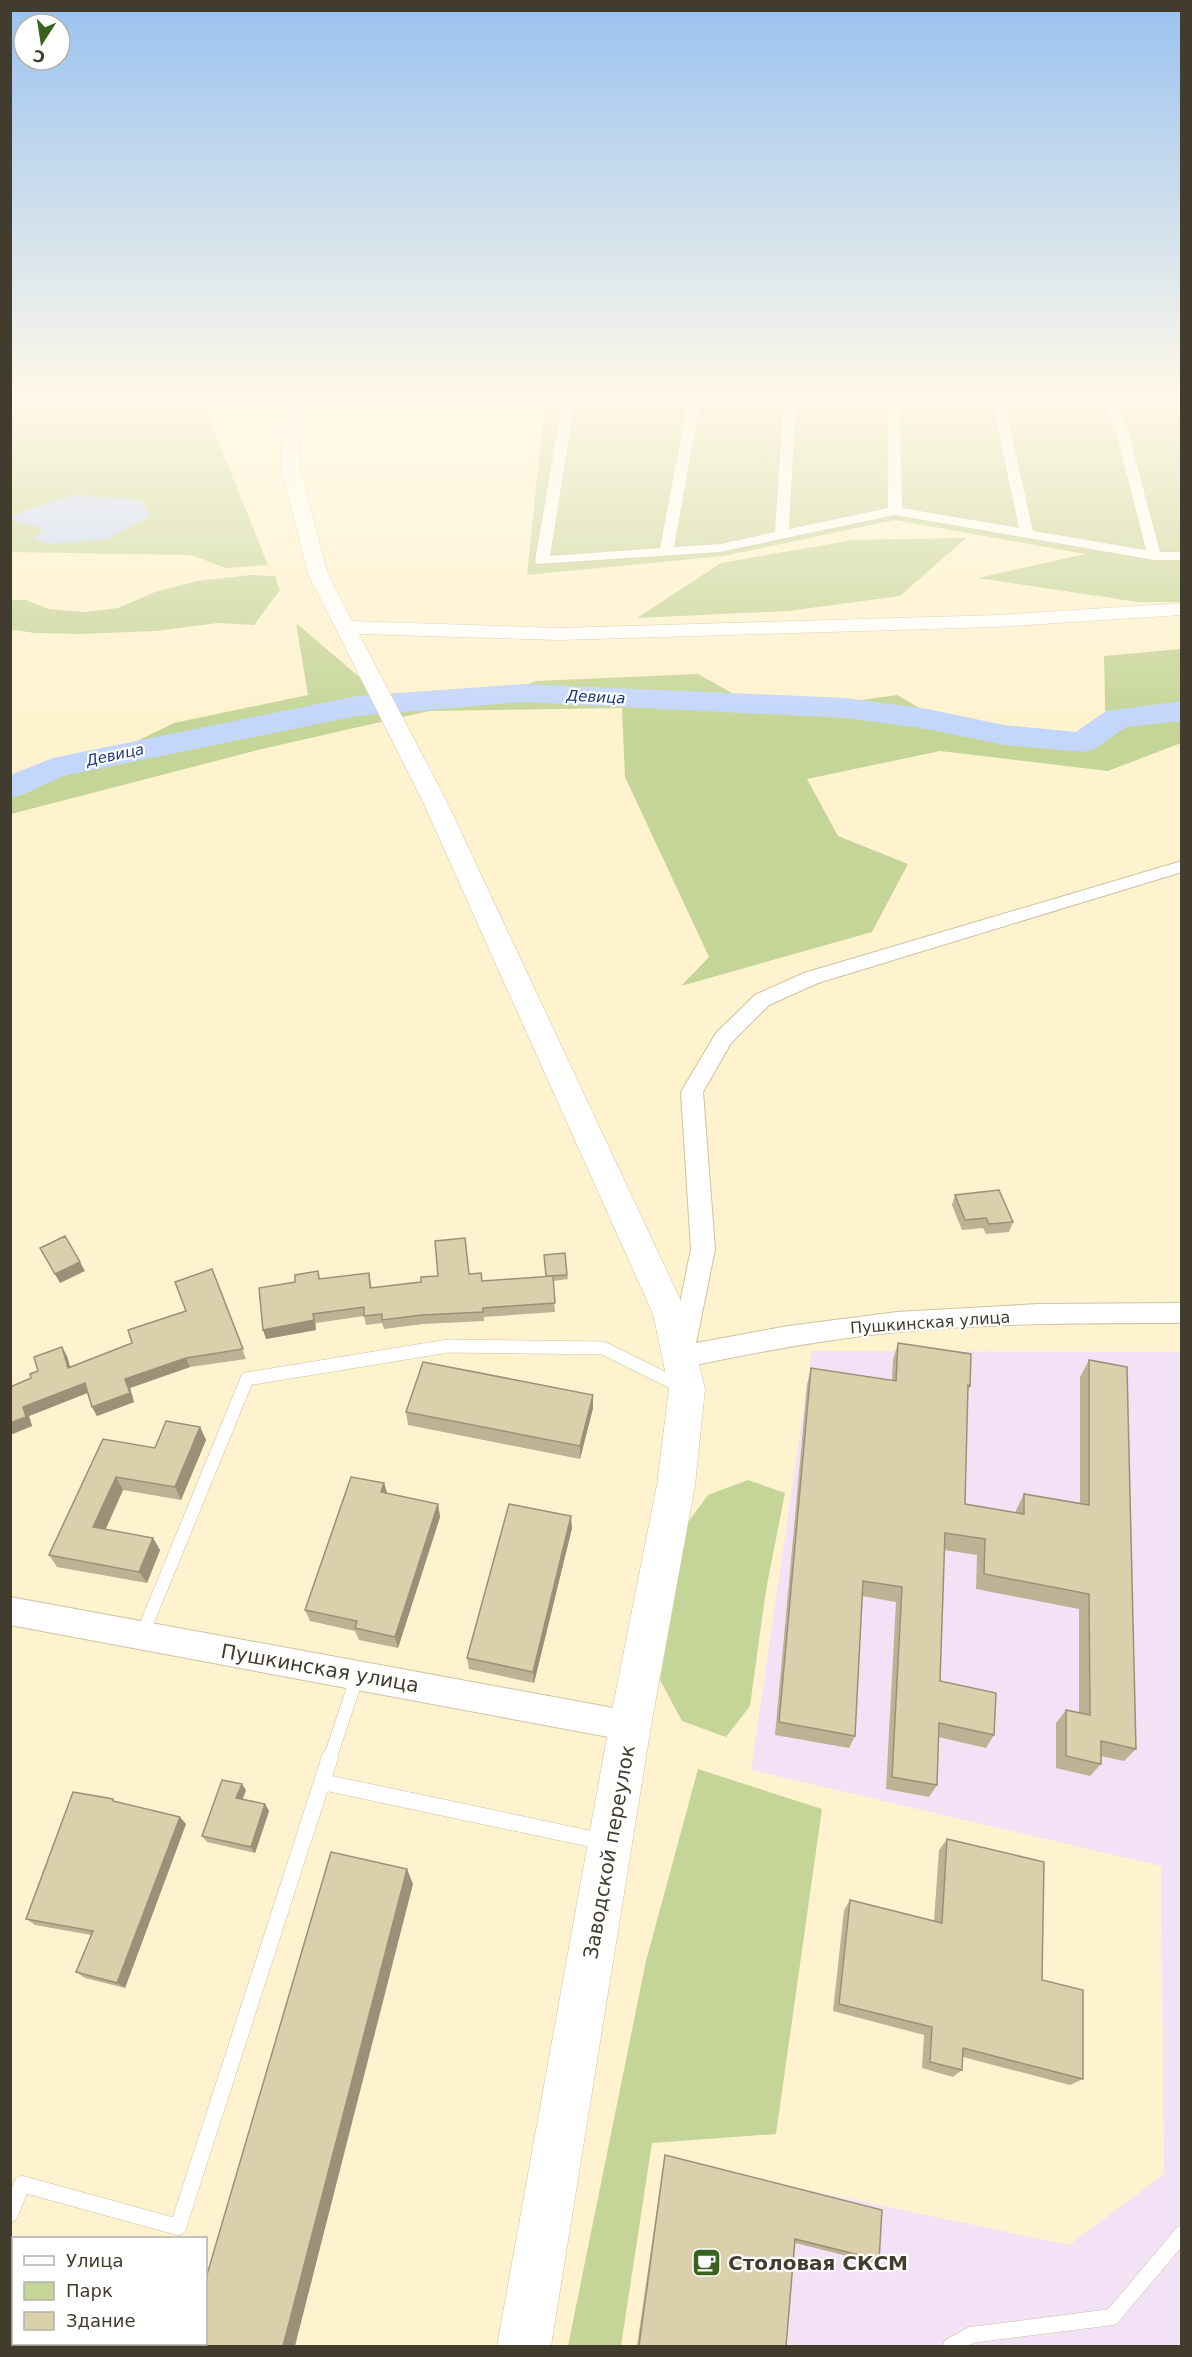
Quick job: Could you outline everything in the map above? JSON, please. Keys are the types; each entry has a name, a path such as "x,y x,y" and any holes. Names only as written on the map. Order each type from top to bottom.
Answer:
{"street":[{"path":"300,506 318,574 435,802 670,1314 684,1373"},
{"path":"551,506 542,561 720,548 895,511 1154,556 1182,556"},
{"path":"666,551 674,506"},
{"path":"782,534 784,506"},
{"path":"895,506 895,511"},
{"path":"1021,506 1027,535"},
{"path":"1141,506 1154,556"},
{"path":"344,627 559,634 997,621 1182,609"},
{"path":"684,1373 703,1249 692,1092 723,1038 762,1000 811,978 1182,866"},
{"name":"Пушкинская улица","path":"684,1373 803,1334 919,1320 1098,1312 1182,1313"},
{"name":"Заводской переулок","path":"524,2346 630,1726 676,1485 684,1373"},
{"name":"Пушкинская улица","path":"10,1611 630,1726"}],"lane":[{"path":"142,1635 247,1379 448,1346 603,1348 684,1373"},
{"path":"10,2214 22,2184 178,2227 357,1675"},
{"path":"322,1782 610,1843"},
{"path":"951,2346 971,2335 1112,2317 1182,2234"}],"shaded area":[{"path":"812,1351 1181,1352 1181,2346 641,2346 664,2160 1069,2245 1164,2174 1161,1866 751,1770"}],"green space":[{"path":"11,506 244,506 268,565 226,568 191,555 11,552"},
{"path":"534,506 1181,506 1181,602 1138,602 978,578 1085,554 894,520 724,556 527,575"},
{"path":"966,538 900,596 788,611 637,618 721,563 853,540"},
{"path":"251,575 275,576 280,590 254,625 218,623 156,631 79,634 11,631 11,600 26,600 49,609 84,612 118,608 155,592 197,581"},
{"path":"296,623 377,692 483,703 536,681 698,674 767,713 897,695 968,736 1106,739 1104,656 1181,649 1181,743 1108,771 940,751 807,779 838,836 908,864 872,932 681,986 709,957 625,777 622,708 429,711 262,749 11,814 11,789 67,775 174,723 308,695"},
{"path":"748,1480 785,1493 766,1590 750,1706 726,1737 682,1721 660,1680 688,1522 708,1495"},
{"path":"698,1769 822,1809 776,2134 652,2143 621,2346 568,2346 646,1961"}],"water":[{"path":"38,506 144,506 150,516 107,539 49,544 33,538 43,531 39,528 11,519 21,511"}],"building":[{"path":"999,1190 1013,1222 989,1224 986,1218 965,1220 955,1195"},
{"path":"65,1236 80,1262 55,1274 40,1248"},
{"path":"465,1238 469,1274 481,1273 482,1281 553,1276 555,1303 483,1308 483,1312 422,1315 382,1320 382,1314 364,1316 364,1307 313,1314 314,1320 263,1330 259,1288 295,1282 295,1275 318,1271 319,1279 369,1273 370,1288 421,1282 421,1277 438,1276 435,1241"},
{"path":"565,1253 567,1275 546,1276 544,1255"},
{"path":"212,1269 243,1349 186,1358 125,1379 130,1393 92,1407 85,1383 23,1407 26,1417 10,1423 10,1387 31,1378 30,1374 38,1371 34,1357 62,1347 68,1368 132,1343 128,1330 186,1311 175,1282"},
{"path":"898,1343 971,1354 965,1504 1024,1514 1024,1494 1089,1505 1089,1360 1127,1367 1136,1749 1101,1741 1101,1764 1066,1756 1066,1710 1090,1715 1089,1594 984,1574 985,1539 945,1533 940,1681 996,1693 994,1735 939,1723 937,1785 892,1777 902,1587 863,1581 855,1736 779,1722 811,1368 896,1381"},
{"path":"423,1362 593,1395 580,1446 406,1412"},
{"path":"166,1421 200,1427 175,1487 116,1477 93,1527 153,1538 139,1572 49,1555 103,1439 155,1448"},
{"path":"351,1477 384,1483 381,1492 438,1504 395,1637 355,1628 357,1621 305,1610"},
{"path":"509,1504 571,1516 533,1672 467,1658"},
{"path":"222,1780 242,1784 236,1798 265,1804 251,1847 202,1836"},
{"path":"73,1792 113,1799 113,1801 180,1817 117,1983 76,1972 93,1931 26,1919"},
{"path":"947,1839 1044,1862 1042,1980 1083,1990 1083,2079 963,2048 962,2070 930,2062 932,2027 839,2004 850,1900 942,1923"},
{"path":"331,1852 407,1869 283,2346 10,2346 10,2281 12,2277 12,2345 207,2345 207,2275"},
{"path":"665,2155 882,2210 879,2260 795,2239 786,2346 639,2346"}],"waterway":[{"name":"Девица","path":"10,788 53,768 357,706 523,693 846,708 927,719 1004,735 1083,742 1117,718 1182,711"}],"place":[{"name":"Столовая СКСМ","path":"707,2263"}]}
